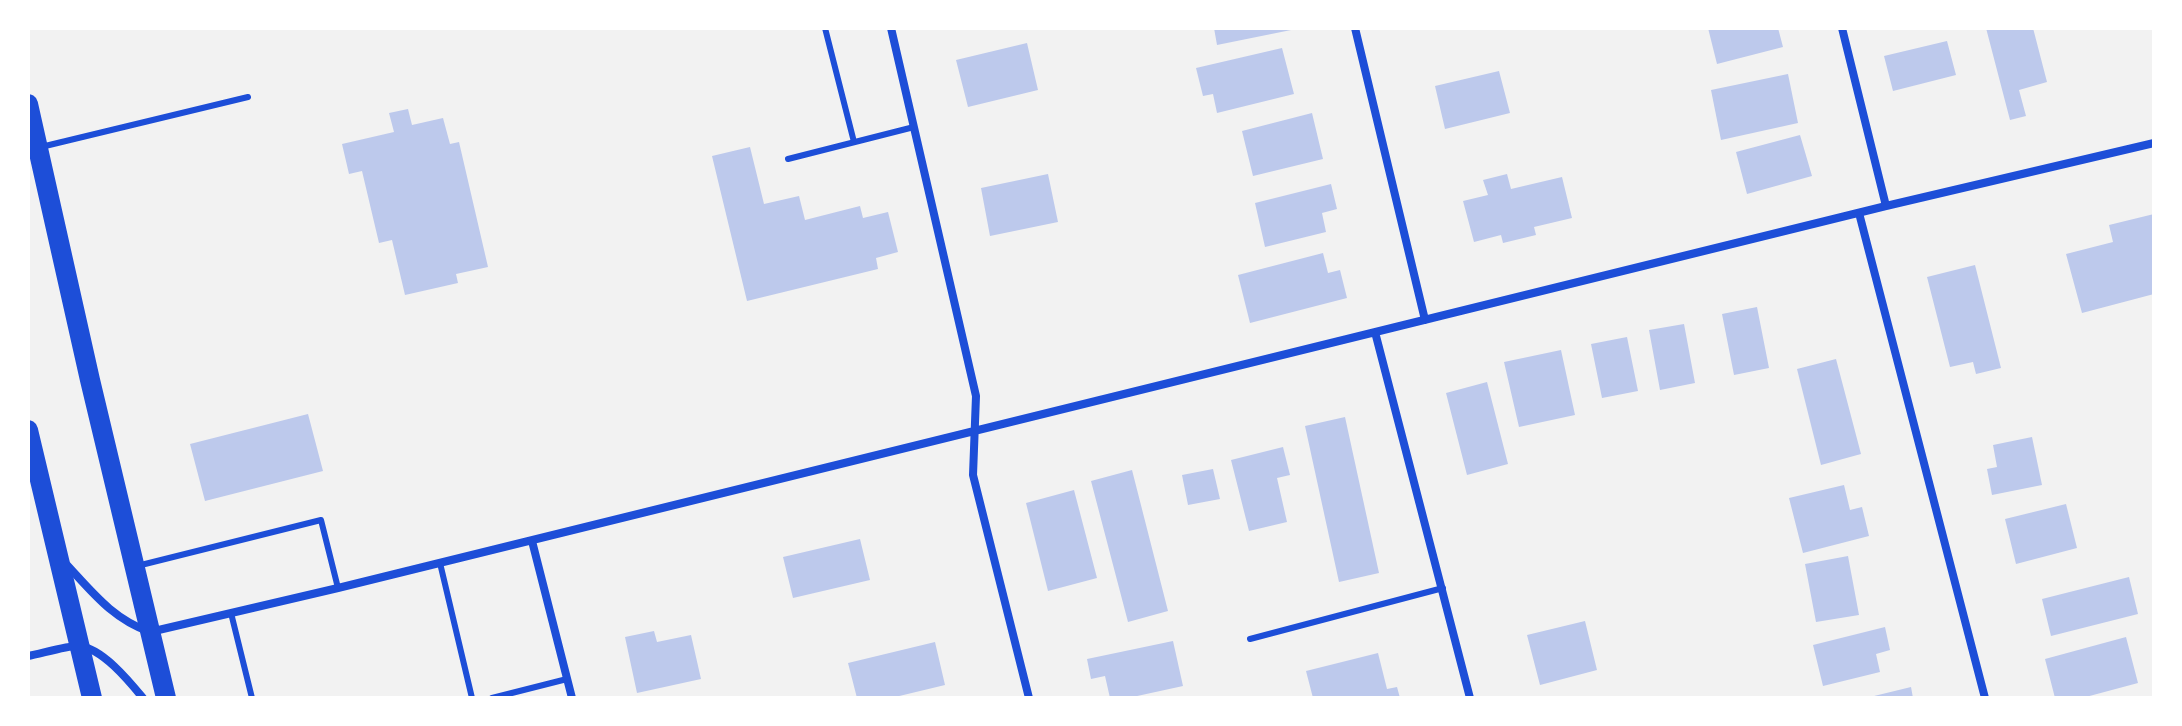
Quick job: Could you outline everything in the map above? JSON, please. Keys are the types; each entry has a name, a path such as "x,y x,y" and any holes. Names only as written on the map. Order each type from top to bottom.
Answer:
{"main road":[{"path":"28,104 166,698"},
{"path":"28,430 92,698"}],"street":[{"path":"891,28 976,396 973,475 1029,698"},
{"path":"1355,28 1425,320"},
{"path":"1842,28 1886,206"},
{"path":"58,555 102,602 130,624 150,632 2154,143"},
{"path":"1859,213 1985,698"},
{"path":"1375,332 1470,698"},
{"path":"532,541 572,698"},
{"path":"28,656 79,646 99,654 143,698"}],"lane":[{"path":"825,28 854,142"},
{"path":"38,148 248,97"},
{"path":"788,159 914,127"},
{"path":"135,566 321,520 338,588"},
{"path":"440,563 472,698"},
{"path":"1250,639 1443,588"},
{"path":"231,613 252,698"},
{"path":"492,698 567,679"}],"building":[{"path":"1214,28 1295,28 1296,29 1217,45"},
{"path":"1708,28 1778,28 1783,47 1717,64"},
{"path":"1986,28 2033,28 2047,82 2019,90 2026,116 2010,120"},
{"path":"1947,41 1956,75 1893,91 1884,56"},
{"path":"1027,43 1038,90 968,107 956,60"},
{"path":"1282,48 1294,94 1217,113 1213,94 1203,96 1196,68"},
{"path":"1499,71 1510,113 1445,129 1435,86"},
{"path":"1788,74 1798,123 1721,140 1711,90"},
{"path":"408,109 412,125 443,118 450,144 459,142 488,267 456,274 458,283 405,295 392,240 379,243 362,171 349,174 342,144 394,132 389,113"},
{"path":"1312,113 1323,159 1253,176 1242,131"},
{"path":"1800,135 1812,176 1747,194 1736,152"},
{"path":"750,147 764,204 799,196 805,220 860,206 863,218 888,212 898,252 876,258 878,269 747,301 712,156"},
{"path":"1048,174 1058,222 990,236 981,188"},
{"path":"1507,174 1511,189 1562,177 1572,218 1534,227 1536,235 1503,243 1501,235 1474,242 1463,201 1488,195 1483,180"},
{"path":"1331,184 1337,209 1322,213 1326,232 1265,247 1255,203"},
{"path":"2154,214 2154,294 2082,313 2066,254 2113,242 2109,225"},
{"path":"1323,253 1328,273 1340,270 1347,298 1250,323 1238,275"},
{"path":"1975,265 2001,368 1976,374 1973,362 1950,367 1927,277"},
{"path":"1757,307 1769,368 1734,375 1722,314"},
{"path":"1684,324 1695,383 1660,390 1649,330"},
{"path":"1627,337 1638,391 1602,398 1591,344"},
{"path":"1561,350 1575,415 1519,427 1504,362"},
{"path":"1836,359 1861,454 1821,465 1797,369"},
{"path":"1487,382 1508,464 1467,475 1446,393"},
{"path":"308,414 323,471 205,501 190,444"},
{"path":"1345,417 1379,573 1339,582 1305,426"},
{"path":"2032,437 2042,485 1992,495 1987,469 1997,467 1993,445"},
{"path":"1283,447 1290,475 1277,478 1287,522 1249,531 1231,460"},
{"path":"1213,469 1220,499 1188,505 1182,475"},
{"path":"1132,470 1168,611 1128,622 1091,481"},
{"path":"1844,485 1850,510 1862,507 1869,536 1803,553 1789,498"},
{"path":"1074,490 1097,578 1048,591 1026,503"},
{"path":"2066,504 2077,548 2016,564 2005,519"},
{"path":"860,539 870,580 793,598 783,557"},
{"path":"1848,556 1859,615 1816,622 1805,564"},
{"path":"2129,577 2138,614 2051,636 2042,599"},
{"path":"1585,621 1597,670 1540,685 1527,635"},
{"path":"1885,627 1890,650 1876,654 1880,672 1823,686 1813,645"},
{"path":"654,631 657,642 691,635 701,679 637,693 625,637"},
{"path":"2126,637 2138,683 2082,698 2055,698 2045,659"},
{"path":"1173,641 1183,686 1128,698 1110,698 1105,676 1091,679 1087,659"},
{"path":"935,642 945,685 891,698 857,698 848,663"},
{"path":"1378,653 1387,689 1397,687 1400,698 1313,698 1306,671"},
{"path":"1911,687 1913,698 1870,698 1870,697"}]}
